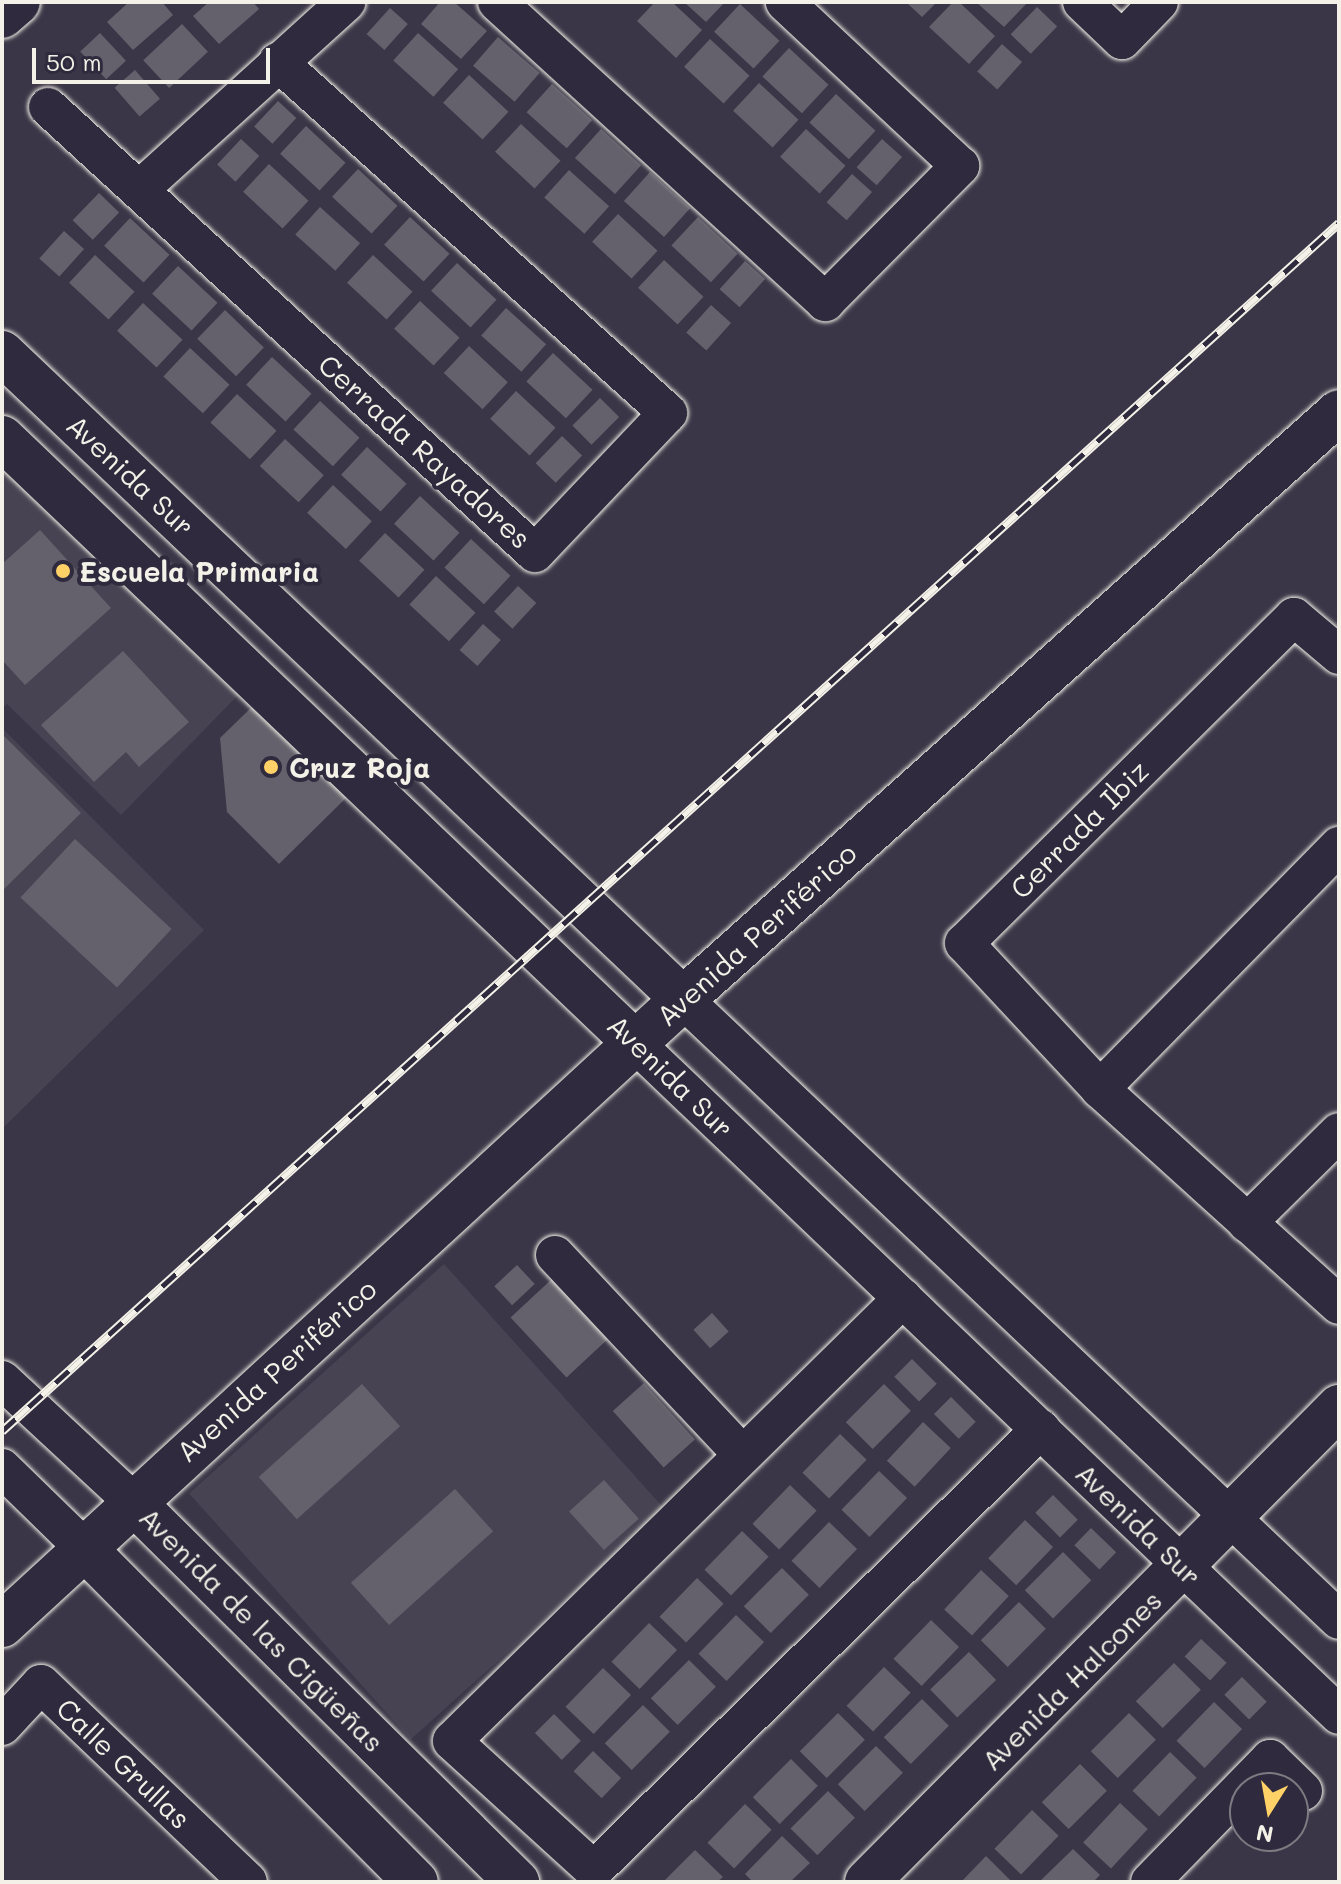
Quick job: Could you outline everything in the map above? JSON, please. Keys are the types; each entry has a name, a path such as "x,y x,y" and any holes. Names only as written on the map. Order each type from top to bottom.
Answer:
{"main road":[{"path":"2,16 18,2"},
{"name":"Avenida Sur","path":"2,353 683,999"},
{"name":"Avenida Periférico","path":"2,1625 86,1550 132,1501 683,999 1339,412"},
{"name":"Avenida Sur","path":"2,438 635,1043"},
{"path":"352,772 397,728"},
{"name":"Avenida Halcones","path":"867,1882 1185,1567 1230,1516 1339,1407"},
{"name":"Avenida de las Cigüeñas","path":"132,1501 517,1882"},
{"path":"86,1550 416,1882"}],"street":[{"path":"139,190 346,2"},
{"path":"497,2 825,302 960,166 785,2"},
{"path":"1082,2 1122,40 1159,2"},
{"name":"Cerrada Rayadores","path":"48,107 535,553 668,413 278,62"},
{"name":"Cerrada Ibiz","path":"1339,655 1294,617 964,943 1100,1089 1339,1305"},
{"path":"1100,1089 1339,846"},
{"name":"Avenida Sur","path":"683,999 1339,1620"},
{"name":"Avenida Sur","path":"635,1043 1339,1715"},
{"path":"1247,1223 1339,1132"},
{"path":"555,1255 742,1454"},
{"path":"903,1298 452,1741 594,1870 1041,1429"},
{"name":"Avenida de las Cigüeñas","path":"2,1380 132,1501"},
{"path":"2,1468 86,1550"},
{"name":"Calle Grullas","path":"2,1726 41,1684 248,1882"},
{"path":"1257,1772 1270,1759 1283,1772"},
{"path":"1150,1882 1229,1801"}],"shaded area":[{"name":"Escuela Primaria","path":"2,454 244,689 121,815 7,704 2,708"},
{"path":"2,728 204,930 2,1129"},
{"path":"444,1264 665,1510 411,1739 189,1494"}],"building":[{"path":"129,2 162,2 173,15 133,50 107,22"},
{"path":"209,2 253,2 259,9 219,44 193,16"},
{"path":"440,2 454,2 487,31 461,59 421,24"},
{"path":"655,2 672,2 702,30 676,58 637,21"},
{"path":"684,2 725,2 706,22"},
{"path":"906,2 937,2 922,17"},
{"path":"953,2 959,2 995,36 969,64 929,27"},
{"path":"976,2 1028,2 1004,27"},
{"path":"740,4 779,41 754,69 714,32"},
{"path":"1037,7 1057,26 1031,54 1011,34"},
{"path":"390,8 408,24 384,50 367,34"},
{"path":"182,24 208,52 169,88 143,60"},
{"path":"100,33 126,61 106,79 80,51"},
{"path":"418,33 458,69 433,97 393,60"},
{"path":"498,37 540,73 515,102 473,66"},
{"path":"710,39 749,76 724,104 684,67"},
{"path":"1002,44 1022,62 997,90 977,71"},
{"path":"789,48 828,85 802,113 762,77"},
{"path":"135,70 160,99 140,116 115,88"},
{"path":"469,75 508,112 483,140 443,103"},
{"path":"759,83 798,120 773,148 733,111"},
{"path":"552,84 592,120 567,148 527,112"},
{"path":"836,94 875,131 849,159 809,123"},
{"path":"278,101 296,118 272,144 254,127"},
{"path":"521,124 560,161 535,189 495,152"},
{"path":"306,126 345,163 320,191 280,154"},
{"path":"601,129 641,165 615,194 575,158"},
{"path":"806,129 845,166 820,194 780,157"},
{"path":"241,139 259,156 235,182 217,165"},
{"path":"882,139 902,157 877,185 857,167"},
{"path":"269,164 308,201 283,229 243,192"},
{"path":"358,169 397,206 372,234 332,197"},
{"path":"569,170 609,206 584,234 544,197"},
{"path":"650,172 690,208 664,237 624,201"},
{"path":"852,174 872,192 847,220 827,202"},
{"path":"99,193 119,212 93,240 73,220"},
{"path":"320,207 360,243 335,271 295,234"},
{"path":"618,214 657,251 632,279 592,242"},
{"path":"410,217 449,254 424,282 384,245"},
{"path":"698,217 737,254 711,282 671,246"},
{"path":"130,218 169,255 144,283 104,246"},
{"path":"64,231 84,249 59,277 39,258"},
{"path":"95,255 134,292 109,320 69,283"},
{"path":"373,255 412,292 387,320 347,283"},
{"path":"664,260 703,297 678,325 638,288"},
{"path":"745,261 765,279 740,307 720,289"},
{"path":"457,263 496,300 471,328 431,291"},
{"path":"178,266 217,303 192,331 152,294"},
{"path":"420,301 459,338 434,366 394,329"},
{"path":"143,303 182,340 157,368 117,331"},
{"path":"711,305 731,323 706,351 686,332"},
{"path":"506,308 546,344 521,372 481,335"},
{"path":"225,310 264,348 236,376 197,339"},
{"path":"469,346 508,382 483,409 444,373"},
{"path":"190,348 229,385 203,413 163,377"},
{"path":"553,353 592,390 566,418 526,382"},
{"path":"272,357 311,394 286,422 246,385"},
{"path":"516,391 555,428 530,456 490,419"},
{"path":"237,394 276,431 250,459 210,423"},
{"path":"600,398 619,417 592,445 572,426"},
{"path":"320,401 359,438 333,466 293,430"},
{"path":"562,436 582,455 556,483 536,463"},
{"path":"285,439 324,475 299,502 260,466"},
{"path":"367,447 406,484 381,512 341,475"},
{"path":"333,485 372,521 346,549 307,513"},
{"path":"420,496 459,533 434,561 394,524"},
{"path":"40,530 111,608 25,685 2,660 2,564"},
{"path":"385,533 424,570 399,598 359,561"},
{"path":"471,539 510,576 484,604 444,568"},
{"path":"436,576 475,613 449,641 409,605"},
{"path":"518,586 536,603 512,629 494,612"},
{"path":"483,624 501,640 477,666 460,650"},
{"path":"123,651 189,722 139,767 126,752 94,782 41,725"},
{"name":"Cruz Roja","path":"256,703 349,795 279,864 227,812 220,738"},
{"path":"2,734 81,813 2,891"},
{"path":"75,839 172,929 117,988 20,898"},
{"path":"517,1265 535,1284 512,1305 494,1286"},
{"path":"553,1278 609,1338 567,1378 511,1318"},
{"path":"712,1313 729,1332 710,1348 693,1330"},
{"path":"912,1359 937,1384 919,1401 894,1377"},
{"path":"644,1383 695,1439 664,1468 613,1411"},
{"path":"362,1384 400,1426 297,1519 259,1477"},
{"path":"884,1384 911,1411 873,1449 846,1422"},
{"path":"951,1397 976,1422 959,1439 934,1414"},
{"path":"923,1422 951,1448 915,1487 887,1461"},
{"path":"840,1434 867,1460 829,1499 802,1473"},
{"path":"879,1471 907,1498 870,1537 841,1510"},
{"path":"604,1480 639,1519 604,1550 569,1511"},
{"path":"790,1485 817,1511 779,1550 752,1524"},
{"path":"455,1489 493,1531 389,1625 351,1583"},
{"path":"1053,1495 1078,1520 1060,1537 1035,1513"},
{"path":"1025,1520 1053,1547 1016,1585 988,1558"},
{"path":"829,1522 857,1549 820,1588 791,1561"},
{"path":"1091,1528 1116,1552 1100,1570 1074,1545"},
{"path":"742,1531 769,1557 731,1596 704,1570"},
{"path":"1063,1552 1091,1580 1053,1618 1025,1590"},
{"path":"782,1568 809,1595 771,1633 744,1606"},
{"path":"981,1570 1009,1596 972,1635 944,1609"},
{"path":"697,1578 724,1604 686,1643 659,1617"},
{"path":"1019,1602 1046,1629 1008,1667 981,1640"},
{"path":"736,1615 764,1642 727,1681 698,1654"},
{"path":"931,1620 959,1647 922,1686 893,1659"},
{"path":"649,1623 677,1650 640,1689 611,1662"},
{"path":"1201,1639 1227,1663 1210,1680 1185,1657"},
{"path":"969,1652 996,1680 957,1718 930,1690"},
{"path":"689,1660 716,1687 678,1725 651,1698"},
{"path":"1174,1663 1201,1690 1163,1728 1136,1701"},
{"path":"884,1667 911,1693 873,1732 846,1706"},
{"path":"603,1668 631,1695 594,1734 565,1707"},
{"path":"1242,1677 1267,1702 1249,1719 1224,1695"},
{"path":"922,1699 949,1726 911,1764 884,1737"},
{"path":"1214,1702 1242,1729 1205,1768 1176,1741"},
{"path":"643,1705 670,1732 632,1770 605,1743"},
{"path":"838,1713 865,1740 827,1778 800,1751"},
{"path":"1129,1713 1156,1740 1118,1778 1091,1751"},
{"path":"554,1714 581,1741 562,1760 535,1733"},
{"path":"876,1746 903,1773 865,1811 838,1784"},
{"path":"593,1751 621,1778 602,1798 574,1771"},
{"path":"1170,1752 1197,1778 1159,1817 1132,1791"},
{"path":"791,1759 818,1786 780,1824 753,1797"},
{"path":"1080,1764 1107,1791 1069,1829 1042,1802"},
{"path":"828,1791 855,1818 817,1855 791,1828"},
{"path":"1120,1803 1148,1829 1111,1868 1083,1842"},
{"path":"745,1804 772,1830 734,1869 707,1843"},
{"path":"1032,1810 1059,1836 1021,1875 994,1849"},
{"path":"782,1836 810,1863 790,1882 753,1882 745,1874"},
{"path":"1073,1849 1100,1875 1093,1882 1039,1882"},
{"path":"695,1850 723,1877 717,1882 663,1882"},
{"path":"986,1856 1012,1882 961,1882"}],"railway":[{"path":"2,1431 1339,223"}],"place":[{"name":"Escuela Primaria","path":"63,571"},
{"name":"Cruz Roja","path":"271,767"}]}
